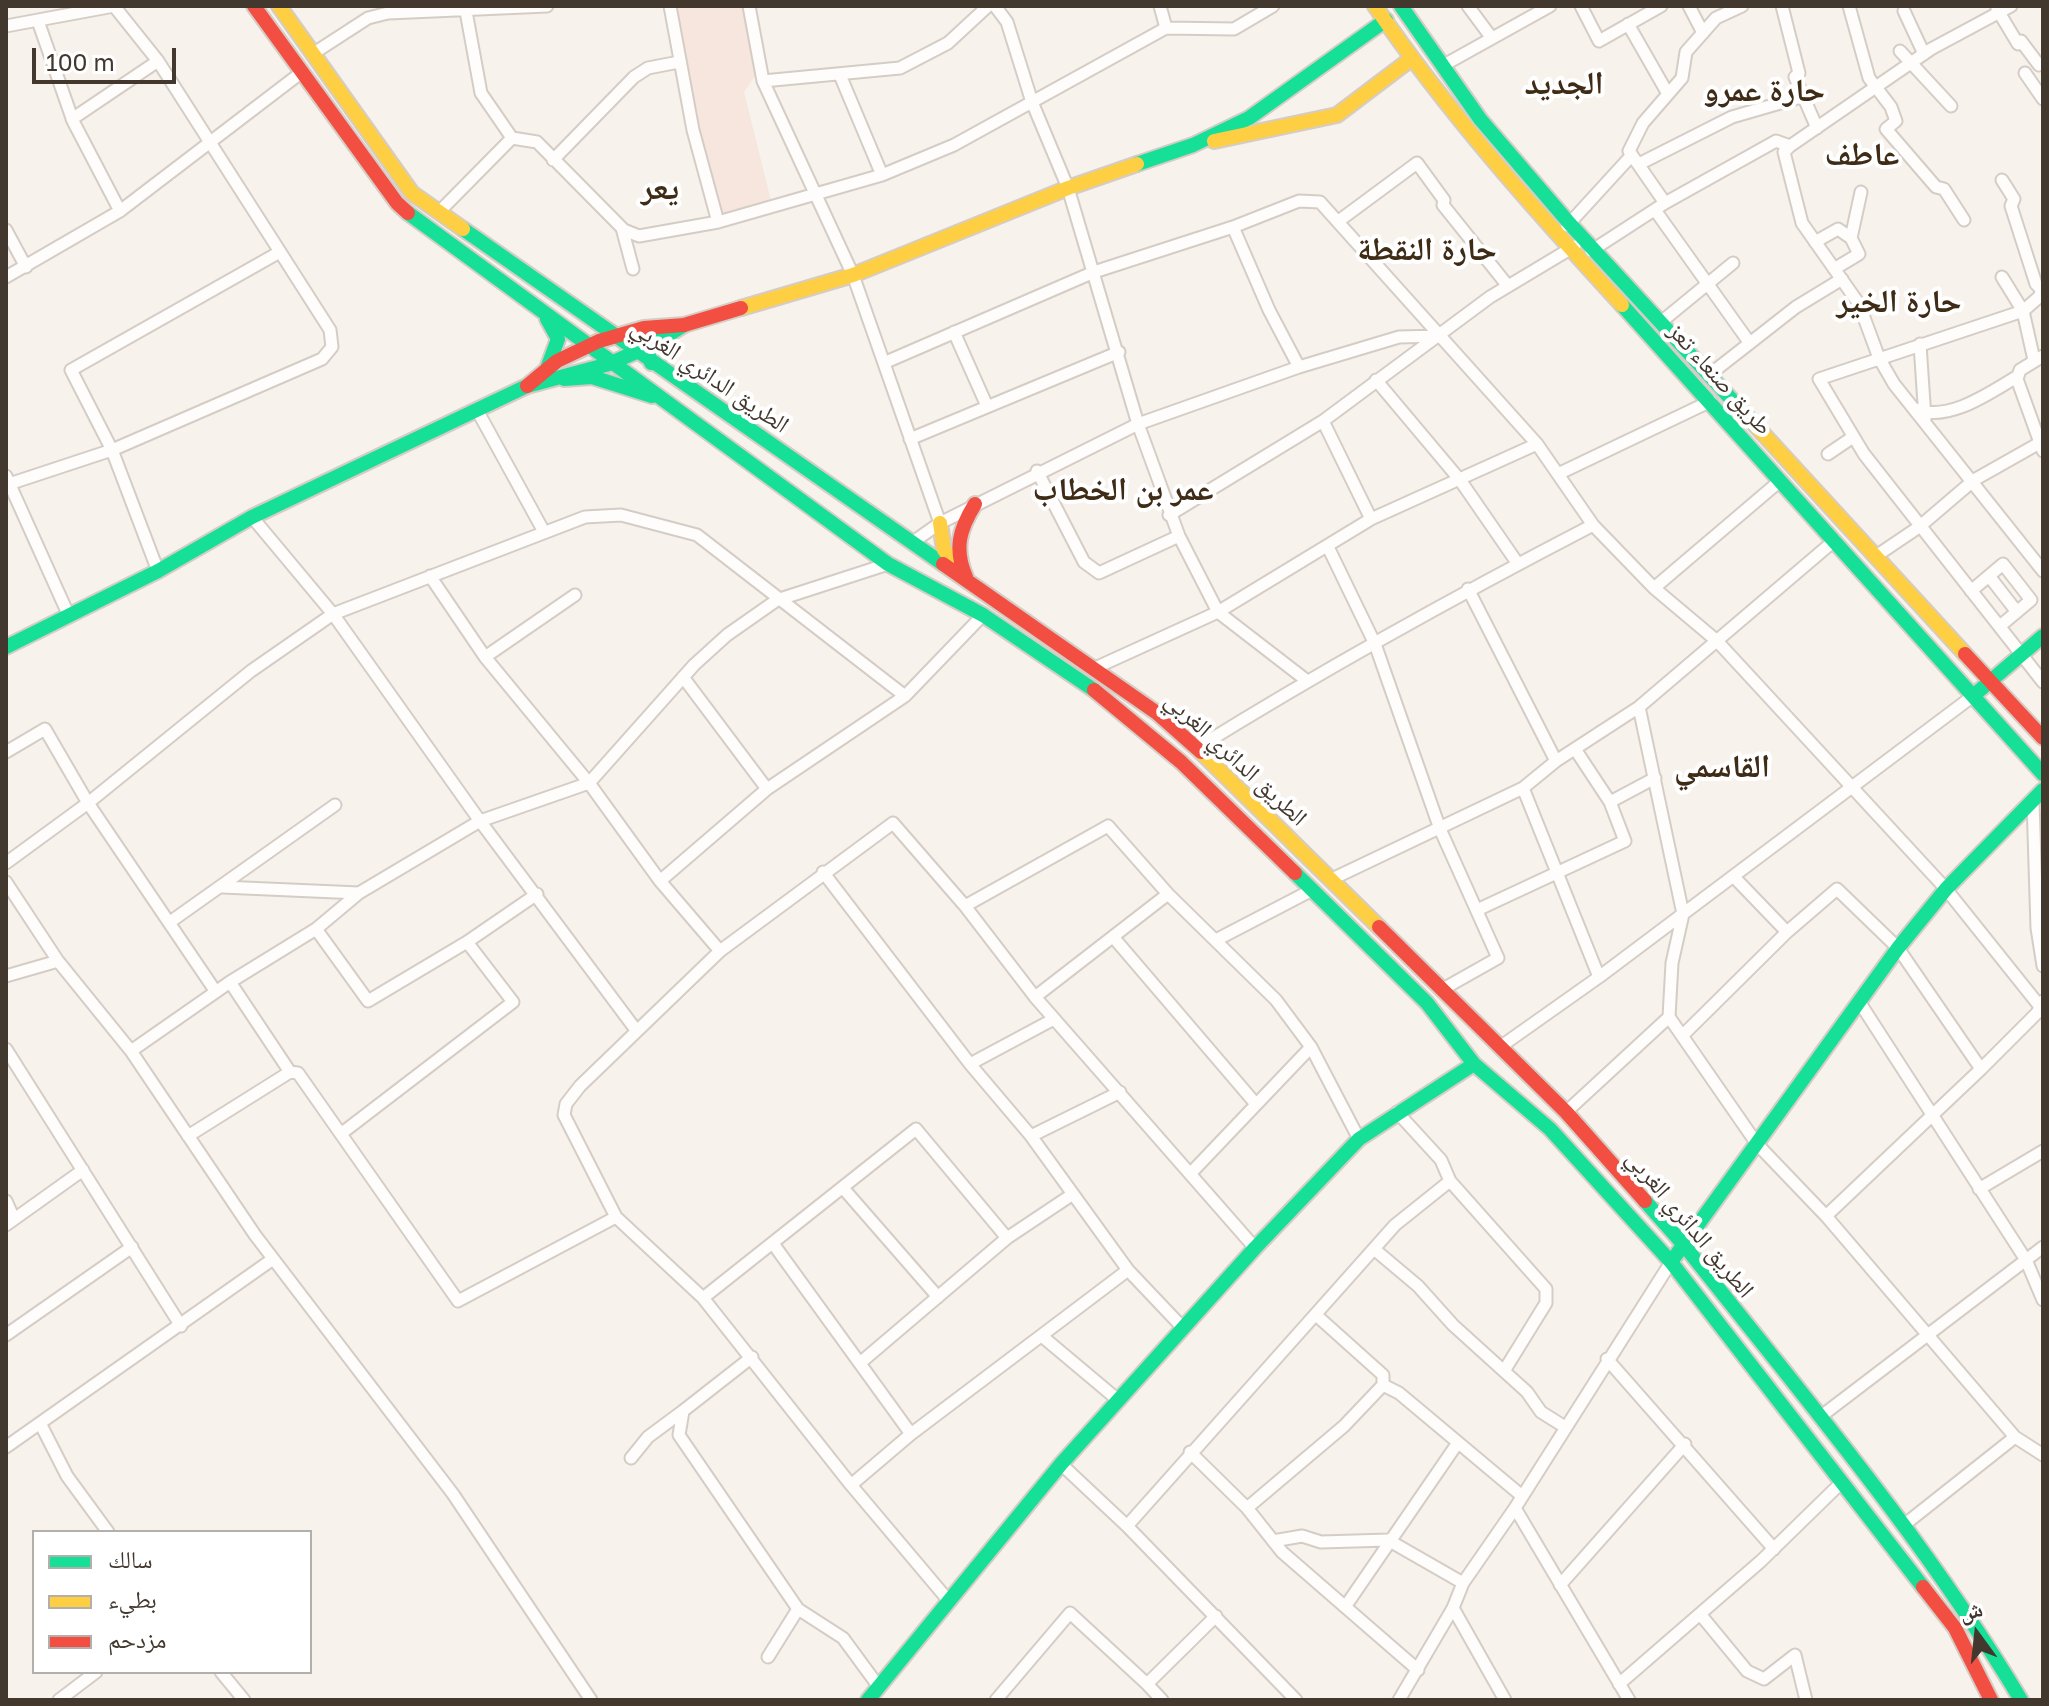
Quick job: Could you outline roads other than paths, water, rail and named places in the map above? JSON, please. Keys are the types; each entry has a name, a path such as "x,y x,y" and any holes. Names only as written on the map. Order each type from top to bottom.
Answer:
{"main road":[{"name":"الطريق الدائري الغربي","path":"254,6 397,203 427,229 671,402 888,564 983,615 1140,725 1312,890 1427,1003 1474,1064 1550,1129 1671,1262 1955,1628 1991,1700"},
{"name":"الطريق الدائري الغربي","path":"279,6 412,193 633,351 1095,668 1157,713 1197,748 1566,1112 1684,1245 1904,1525 1971,1616 2021,1700"},
{"name":"طريق صنعاء تعز","path":"1375,6 1411,59 1558,234 2043,774"},
{"name":"طريق صنعاء تعز","path":"1401,6 1480,119 1570,224 2043,738"},
{"path":"564,379 611,361 684,325 853,275 1068,188 1193,145 1249,118 1386,20"},
{"path":"1193,145 1337,115 1411,59"},
{"path":"544,314 558,339 548,366"},
{"path":"527,386 548,366 588,346 668,324 684,325"},
{"path":"651,363 648,352 653,342"},
{"path":"6,647 158,571 252,517 527,386 592,377 671,402"},
{"path":"967,579 956,555 962,525 975,504"},
{"path":"940,523 944,550 967,579"},
{"path":"1973,696 2043,636"},
{"path":"1077,678 1095,668"},
{"path":"1671,1262 1898,948 1946,889 2038,795"},
{"path":"1312,890 1330,880"},
{"path":"868,1700 1061,1464 1255,1248 1359,1139 1474,1064"},
{"path":"1550,1129 1566,1112"}],"street":[{"path":"6,26 114,6 158,61 330,330 332,347 322,359 112,450 8,480 69,616"},
{"path":"314,53 368,18 388,13 547,6"},
{"path":"670,6 693,130 718,222"},
{"path":"749,6 763,81 813,195 853,275 940,523"},
{"path":"763,81 900,68 948,43 988,6"},
{"path":"995,6 1007,22 1032,102 1068,188 1138,424 1169,515 1218,612 1306,680"},
{"path":"1160,6 1166,28"},
{"path":"466,8 481,93 512,138 537,142 622,228 639,236 718,222 882,175 954,145 1166,28 1234,29 1273,6"},
{"path":"1468,6 1491,37"},
{"path":"1444,65 1550,6"},
{"path":"1581,6 1599,41 1661,6"},
{"path":"1631,6 1633,21 1668,94"},
{"path":"1689,6 1703,33"},
{"path":"1742,6 1716,18 1686,52 1682,78 1643,123 1629,151 1709,286 1749,342"},
{"path":"1782,6 1799,73 1795,77 1801,97 1817,128"},
{"path":"1849,6 1875,88 1891,107 1896,121 1886,129 1936,187 1944,189 1964,220"},
{"path":"2011,6 1998,10 1924,54 1784,152 1802,223 1859,304 1879,358 1894,384 1974,480 2043,571"},
{"path":"1998,10 2018,44 2021,41 2039,65 2043,63"},
{"path":"1904,11 1924,54"},
{"path":"38,21 72,119 120,211"},
{"path":"1900,51 1951,106"},
{"path":"72,119 158,61"},
{"path":"553,160 634,77 648,68 679,62"},
{"path":"6,277 120,211 302,72"},
{"path":"2025,73 2043,99"},
{"path":"840,75 882,175"},
{"path":"1558,234 1635,160 1732,117 1801,97"},
{"path":"438,213 512,138"},
{"path":"1169,515 1323,421 1508,286 1572,249 1660,207 1776,141 1790,146"},
{"path":"1340,220 1417,163 1444,200 1443,205 1508,286"},
{"path":"2002,180 2014,199 2011,206 2036,284 2042,288 2039,297 2023,311 1819,379 1853,437 1919,527 2043,682"},
{"path":"1851,238 1861,192"},
{"path":"886,362 1094,272 1233,227 1299,201 1320,202 1340,220 1537,444 1593,525 1654,588 1717,641 1946,889 2039,1006 2043,1026"},
{"path":"1233,227 1269,310 1299,367"},
{"path":"622,228 633,269"},
{"path":"1815,242 1838,229 1851,238 1859,254 1834,269"},
{"path":"6,230 26,267"},
{"path":"1583,260 1589,242"},
{"path":"158,571 112,450 71,370 278,253"},
{"path":"1661,322 1709,286 1733,263"},
{"path":"1921,414 1951,410 1987,395 2018,376 2038,358 2023,311 2002,277"},
{"path":"1709,375 1796,307 1842,279"},
{"path":"954,332 987,406"},
{"path":"913,542 940,523 1037,471 1138,424 1299,367 1399,337 1440,336"},
{"path":"1920,344 1921,414"},
{"path":"910,439 1119,352"},
{"path":"1876,556 1919,527 1974,480 2042,445 2018,376"},
{"path":"1376,380 1460,480 1518,564"},
{"path":"1558,474 1711,401"},
{"path":"477,410 543,530"},
{"path":"1323,421 1371,519"},
{"path":"1828,454 1853,437"},
{"path":"1095,668 1218,612 1371,519 1537,444"},
{"path":"1037,471 1084,562 1099,573 1179,536"},
{"path":"1654,588 1781,480"},
{"path":"6,863 88,803 251,671 333,614 543,530 585,517 621,515 697,535 777,600 905,696"},
{"path":"252,517 333,614 480,821 636,1030"},
{"path":"1197,748 1306,680 1375,644 1468,589 1593,525"},
{"path":"1330,880 1523,788 1556,761 1639,707 1835,540"},
{"path":"1328,547 1375,644 1440,829 1498,958 1443,989"},
{"path":"131,1051 230,982 316,929 359,893 480,821 589,783 683,677 727,635 777,600 888,564"},
{"path":"1971,591 2003,564 2021,584 2031,600 2000,626"},
{"path":"430,576 485,657 589,783 660,881 720,951"},
{"path":"1989,576 2017,612"},
{"path":"1468,589 1556,761"},
{"path":"485,657 575,595"},
{"path":"660,881 767,789 905,696 983,615"},
{"path":"683,677 767,789"},
{"path":"1500,1047 1734,877 1973,696"},
{"path":"1639,707 1683,914 1672,963 1669,1017 1757,1144 1826,1216 2015,1437 2043,1455"},
{"path":"6,752 45,729 88,803 216,992"},
{"path":"1477,910 1625,841 1610,802 1575,749"},
{"path":"1610,802 1655,778"},
{"path":"1523,788 1599,977"},
{"path":"2038,795 2043,966"},
{"path":"170,922 335,805"},
{"path":"948,1600 851,1485 703,1298 616,1217 564,1115 566,1104 580,1086 636,1030 677,996 720,951 893,823 965,906 1035,997 1255,1248"},
{"path":"965,906 1108,826 1168,894 1276,1000 1311,1047 1359,1139"},
{"path":"823,872 970,1064 1031,1136 1128,1270 1183,1328"},
{"path":"1734,877 1787,932"},
{"path":"6,882 58,961 131,1051 273,1259 453,1494 591,1700"},
{"path":"222,887 359,893"},
{"path":"1678,889 1689,899 1709,895"},
{"path":"1683,1035 1787,932 1837,889 1898,948 1981,1069"},
{"path":"1216,940 1312,890"},
{"path":"316,929 368,1001 467,942 537,894"},
{"path":"1035,997 1168,894"},
{"path":"1114,938 1255,1103"},
{"path":"342,1133 513,1002 467,942"},
{"path":"6,976 58,961"},
{"path":"230,982 290,1072"},
{"path":"1860,1003 2026,1260 2043,1300"},
{"path":"1826,1216 1981,1069 2039,1006"},
{"path":"1566,1112 1669,1017"},
{"path":"970,1064 1054,1019"},
{"path":"1190,1174 1311,1047"},
{"path":"6,1049 181,1326"},
{"path":"188,1136 290,1072 298,1073 458,1301 616,1217"},
{"path":"1031,1136 1120,1092"},
{"path":"1397,1112 1441,1160 1450,1181 1546,1289 1546,1303 1504,1371"},
{"path":"703,1298 774,1245 916,1129 1007,1238"},
{"path":"1979,1189 2043,1151"},
{"path":"6,1201 10,1222 83,1170"},
{"path":"1127,1526 1395,1225 1450,1181"},
{"path":"843,1188 938,1297"},
{"path":"860,1363 1007,1238 1073,1194"},
{"path":"774,1245 911,1434"},
{"path":"6,1335 132,1247"},
{"path":"1820,1417 1926,1333 2043,1247"},
{"path":"1374,1249 1418,1286 1453,1325 1527,1392 1541,1412 1565,1427"},
{"path":"6,1447 273,1259"},
{"path":"1399,1700 1453,1608 1463,1583 1515,1508 1671,1262"},
{"path":"851,1485 911,1434 1128,1270"},
{"path":"1247,1508 1344,1426 1383,1385 1383,1375 1316,1315"},
{"path":"1043,1337 1118,1400"},
{"path":"631,1458 648,1437 752,1357"},
{"path":"1607,1359 1685,1444 1774,1549"},
{"path":"1383,1385 1399,1393 1522,1496"},
{"path":"683,1411 679,1435 798,1609 843,1638 879,1687"},
{"path":"41,1425 67,1476 107,1530"},
{"path":"1904,1525 2015,1437"},
{"path":"1345,1607 1388,1540 1457,1444"},
{"path":"1560,1585 1685,1444"},
{"path":"1190,1452 1247,1508 1273,1541 1418,1670"},
{"path":"1061,1464 1127,1526 1296,1700"},
{"path":"1619,1684 1774,1549 1842,1482"},
{"path":"1515,1508 1629,1700"},
{"path":"1273,1541 1302,1536 1321,1542 1388,1540 1463,1583"},
{"path":"1453,1608 1505,1700"},
{"path":"768,1657 798,1609"},
{"path":"996,1700 1070,1613 1162,1700"},
{"path":"1700,1614 1747,1671 1764,1679 1795,1655 1806,1700"},
{"path":"1147,1684 1216,1616"},
{"path":"59,1700 93,1674"},
{"path":"223,1674 244,1700"}],"district":[{"name":"الجديد","path":"1564,84"},
{"name":"حارة عمرو","path":"1764,91"},
{"name":"عاطف","path":"1862,155"},
{"name":"يعر","path":"660,189"},
{"name":"حارة النقطة","path":"1427,250"},
{"name":"حارة الخير","path":"1899,302"},
{"name":"عمر بن الخطاب","path":"1123,490"},
{"name":"القاسمي","path":"1722,767"}]}
